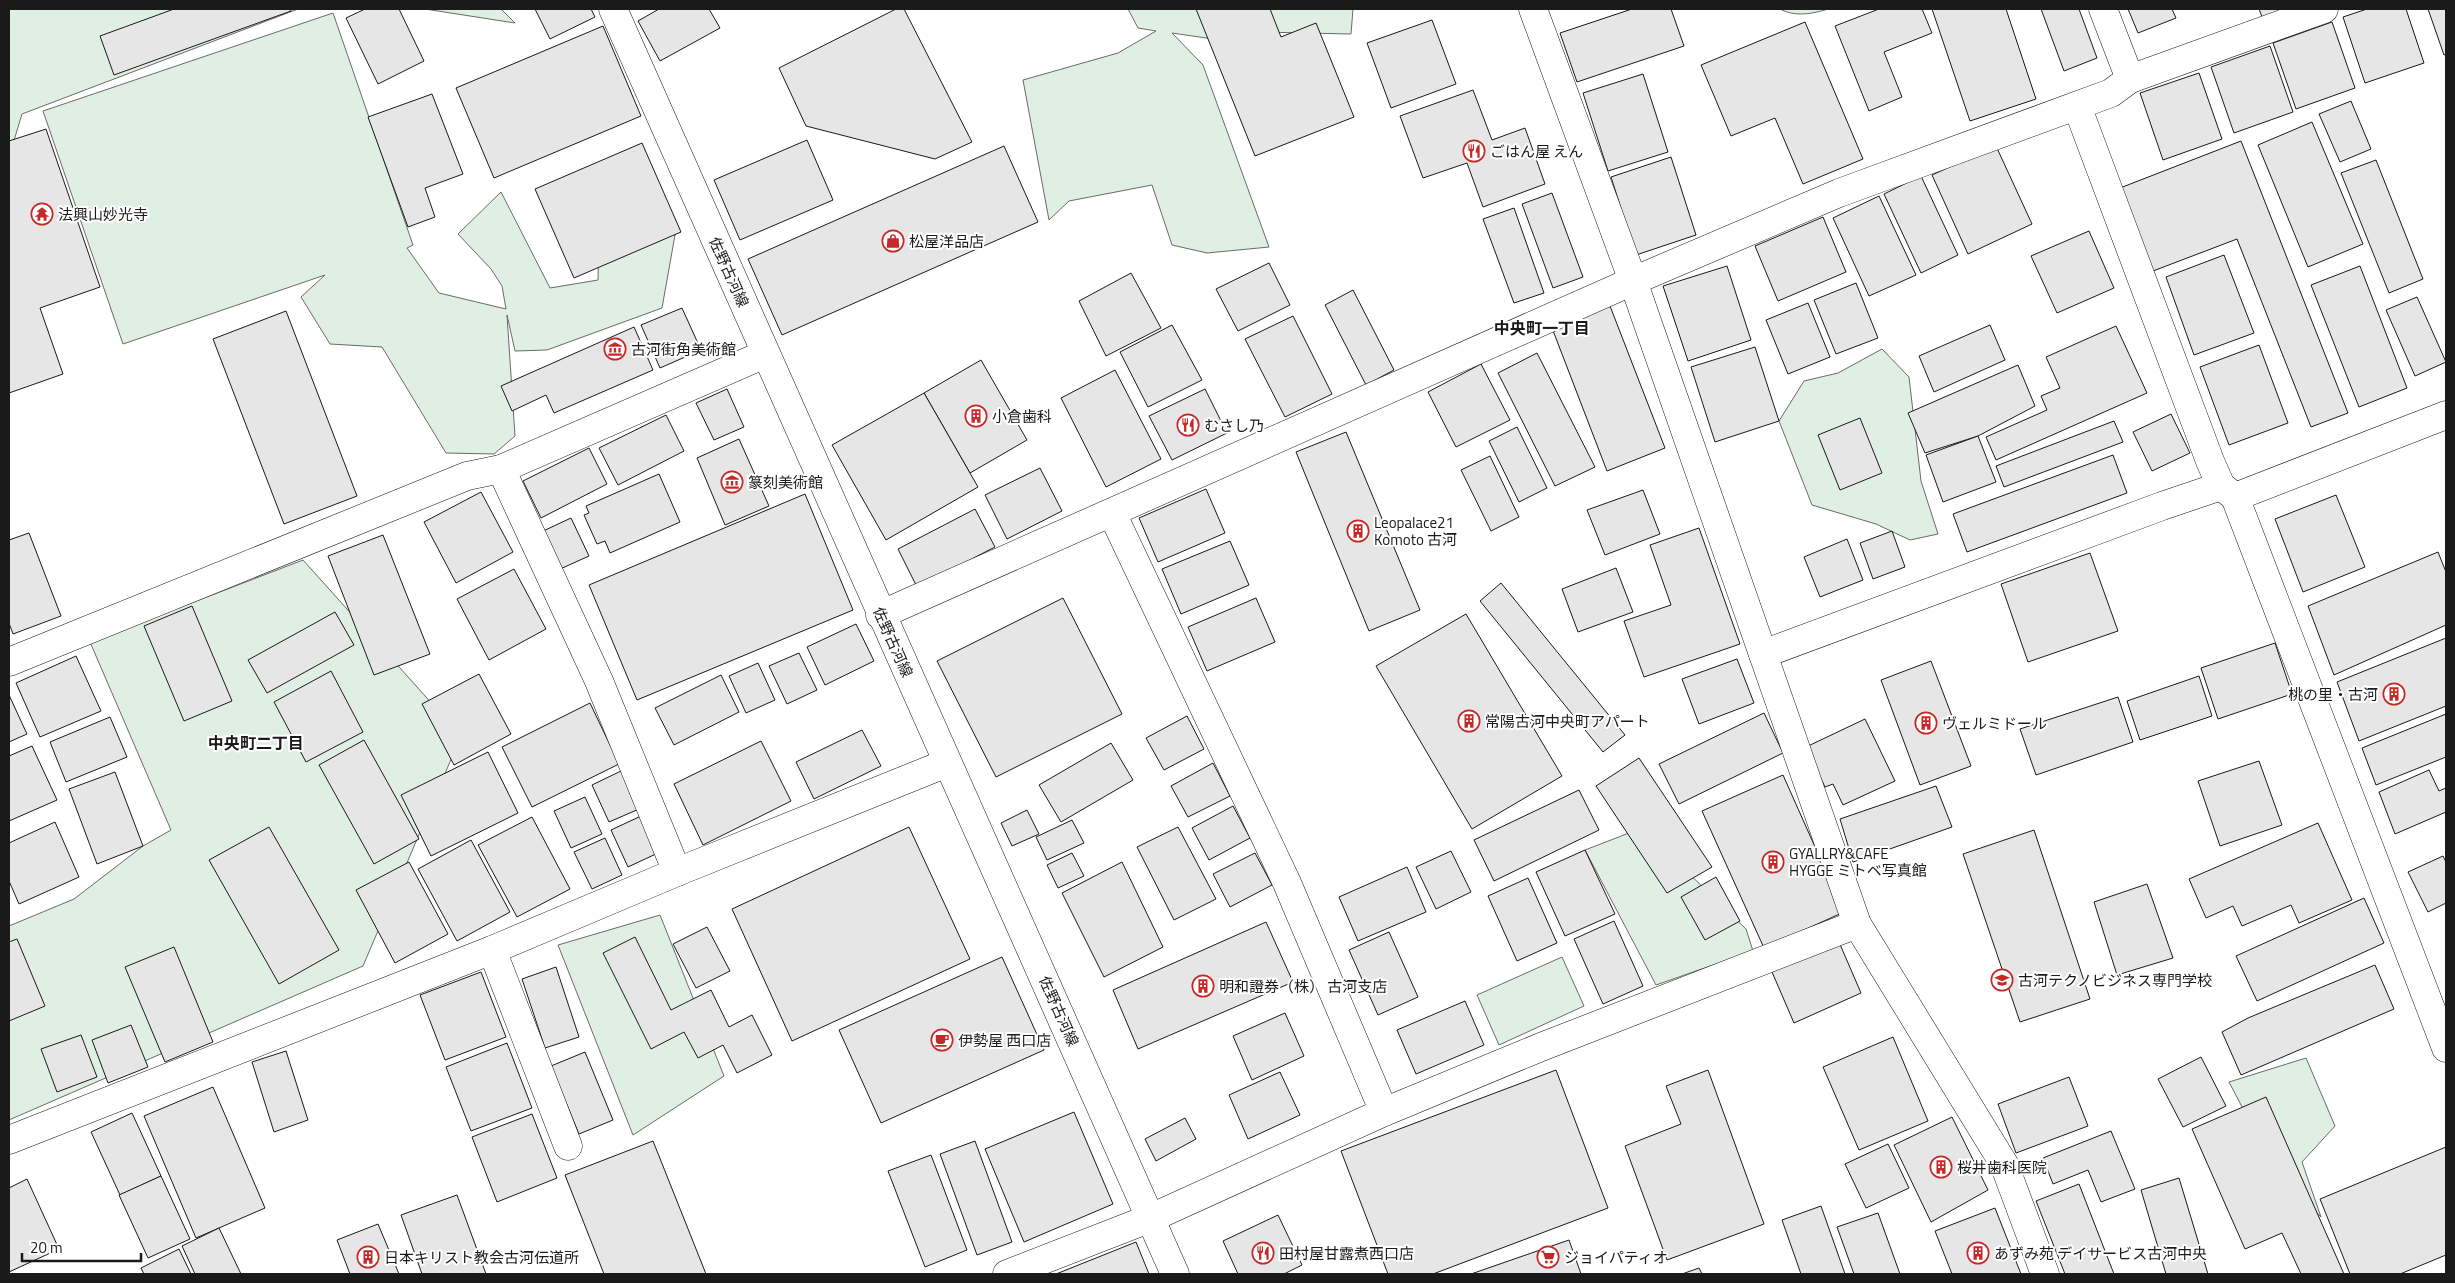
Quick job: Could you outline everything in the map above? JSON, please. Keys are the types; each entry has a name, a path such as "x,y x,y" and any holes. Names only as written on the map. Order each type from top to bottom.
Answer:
{"street":[{"name":"佐野古河線","path":"613,9 880,615 1175,1274"},
{"path":"1533,9 1632,281 1856,924 2004,1164 2046,1274"},
{"path":"2103,9 2130,79"},
{"path":"880,615 1632,281 1839,193 2111,93 2130,79 2324,9"},
{"path":"2077,106 2446,1045"},
{"path":"9,662 467,476 501,469 766,354"},
{"path":"1763,654 2184,498 2228,492 2446,415"},
{"path":"501,469 599,682 677,872"},
{"path":"1112,513 1287,883 1384,1112"},
{"path":"9,1140 492,950 677,872 947,763"},
{"path":"1007,1274 1151,1218 1384,1112 1540,1047 1856,924"},
{"path":"492,950 568,1146"}],"green space":[{"path":"9,9 298,9 22,114 9,157"},
{"path":"425,9 501,9 515,23"},
{"path":"1128,9 1228,9 1220,40 1172,33 1203,65 1269,247 1207,253 1172,245 1152,185 1069,201 1049,220 1023,80 1118,53 1156,31 1138,28"},
{"path":"1244,9 1353,9 1351,34 1260,32"},
{"path":"1780,9 1828,9 1804,14 1785,12"},
{"path":"333,13 413,245 407,248 439,293 506,309 502,286 491,269 458,234 501,192 550,288 598,280 599,236 633,224 675,235 662,308 547,350 515,351 507,315 515,436 494,454 446,453 382,347 330,344 301,297 325,275 123,344 43,111"},
{"path":"1882,349 1909,377 1921,481 1938,534 1910,540 1876,524 1812,505 1779,421 1804,381 1838,373"},
{"path":"303,560 461,736 363,966 9,1120 9,926 74,899 143,846 171,830 90,642"},
{"path":"1642,828 1746,929 1753,951 1656,985 1585,850"},
{"path":"660,915 724,1076 633,1135 558,945"},
{"path":"1562,957 1584,1006 1499,1045 1477,995"},
{"path":"2306,1058 2335,1126 2302,1162 2321,1217 2273,1166 2229,1082"}],"building":[{"path":"174,9 290,9 291,11 114,75 100,36"},
{"path":"365,9 399,9 424,61 378,84 346,18"},
{"path":"535,9 591,9 595,17 550,39"},
{"path":"659,9 709,9 720,28 660,61 638,21"},
{"path":"896,9 904,9 972,142 935,159 806,126 779,68"},
{"path":"1196,9 1270,9 1281,37 1316,23 1354,117 1255,156"},
{"path":"1632,9 1671,9 1684,46 1577,82 1560,33"},
{"path":"1879,9 1922,9 1932,33 1884,52 1902,97 1869,111 1835,26"},
{"path":"1932,9 2006,9 2036,99 1970,121"},
{"path":"2041,9 2079,9 2097,58 2064,71"},
{"path":"2128,9 2172,9 2176,18 2138,33"},
{"path":"2259,9 2284,9 2262,17"},
{"path":"2367,9 2406,9 2424,63 2365,83 2343,17"},
{"path":"2428,9 2446,9 2446,54 2444,55"},
{"path":"1432,20 1456,84 1391,108 1367,43"},
{"path":"1805,22 1863,159 1803,184 1775,118 1731,136 1701,65"},
{"path":"2332,22 2355,88 2296,109 2273,43"},
{"path":"603,26 641,116 494,178 456,88"},
{"path":"2270,46 2293,112 2234,133 2211,67"},
{"path":"2199,73 2222,139 2163,160 2140,93"},
{"path":"1643,74 1668,152 1608,171 1583,93"},
{"name":"ごはん屋 えん","path":"1473,90 1492,140 1525,128 1545,184 1483,207 1467,163 1423,178 1400,116"},
{"path":"432,94 463,174 425,188 435,217 408,227 368,117"},
{"path":"2351,101 2371,149 2340,162 2319,114"},
{"path":"2312,122 2363,244 2308,267 2258,145"},
{"name":"法興山妙光寺","path":"46,129 100,287 40,308 63,374 9,393 9,141"},
{"path":"807,140 833,200 740,240 714,180"},
{"path":"2241,141 2348,413 2311,427 2237,239 2153,271 2120,188"},
{"path":"642,143 681,232 574,278 535,189"},
{"name":"松屋洋品店","path":"1004,146 1038,222 782,335 748,259"},
{"path":"1996,146 2032,224 1968,254 1932,175"},
{"path":"1671,157 1696,235 1636,255 1611,177"},
{"path":"2376,160 2423,279 2389,293 2341,173"},
{"path":"1921,176 1958,255 1921,273 1884,194"},
{"path":"1552,193 1583,277 1553,288 1522,204"},
{"path":"1879,196 1916,275 1869,296 1833,218"},
{"path":"1514,208 1544,293 1514,303 1483,219"},
{"path":"1823,217 1846,272 1778,301 1755,246"},
{"path":"2089,231 2114,288 2057,313 2031,256"},
{"path":"2224,255 2254,333 2194,355 2166,277"},
{"path":"1269,263 1290,305 1238,331 1216,289"},
{"path":"1727,266 1751,340 1688,361 1663,286"},
{"path":"2360,266 2407,388 2359,407 2311,285"},
{"path":"1131,273 1161,328 1106,356 1079,301"},
{"path":"1856,283 1878,338 1836,354 1814,300"},
{"path":"1353,290 1394,370 1366,385 1325,305"},
{"path":"2417,297 2446,362 2415,376 2386,310"},
{"path":"1808,303 1830,357 1788,374 1766,320"},
{"path":"1610,306 1665,448 1607,471 1552,328"},
{"path":"682,308 701,350 660,368 641,325"},
{"path":"286,311 357,496 284,524 213,339"},
{"path":"1293,316 1332,394 1285,417 1245,339"},
{"path":"1172,325 1202,380 1148,407 1120,352"},
{"path":"1990,325 2005,360 1934,392 1919,356"},
{"path":"2116,326 2147,393 1996,460 1986,437 2047,410 2041,396 2060,388 2046,357"},
{"name":"古河街角美術館","path":"634,327 653,370 554,413 546,395 512,411 501,386"},
{"path":"2259,345 2288,423 2229,445 2200,367"},
{"path":"1755,347 1779,421 1715,442 1691,367"},
{"path":"1537,353 1595,467 1555,486 1498,373"},
{"name":"小倉歯科","path":"981,360 1027,440 970,473 924,393"},
{"path":"1481,364 1510,420 1456,447 1428,392"},
{"path":"2018,365 2035,406 1978,436 1925,453 1908,413"},
{"path":"1115,370 1161,459 1106,487 1061,398"},
{"path":"727,389 744,427 714,440 696,403"},
{"name":"むさし乃","path":"1205,389 1227,433 1172,460 1149,416"},
{"path":"924,393 978,487 886,540 832,445"},
{"path":"2171,414 2190,453 2152,471 2133,432"},
{"path":"666,415 684,451 618,485 599,448"},
{"path":"1860,418 1882,473 1840,490 1818,435"},
{"path":"2114,421 2123,442 2004,487 1996,466"},
{"path":"1517,427 1547,488 1519,502 1489,441"},
{"name":"Leopalace21 Komoto 古河","path":"1346,432 1420,610 1369,631 1296,452"},
{"path":"1978,436 1996,482 1943,502 1926,455"},
{"name":"篆刻美術館","path":"739,439 769,506 725,525 697,458"},
{"path":"589,448 607,484 541,518 523,481"},
{"path":"2113,455 2127,493 1967,552 1953,514"},
{"path":"1490,456 1519,517 1491,531 1461,470"},
{"path":"1040,468 1062,511 1007,539 985,495"},
{"path":"659,474 680,522 610,553 605,541 597,544 584,515 589,513 586,506"},
{"path":"1206,489 1225,533 1158,562 1139,518"},
{"path":"1643,490 1660,534 1605,555 1587,510"},
{"path":"481,492 513,552 456,583 424,522"},
{"path":"805,494 853,610 637,700 589,585"},
{"path":"2336,495 2365,567 2303,592 2275,519"},
{"path":"975,509 995,547 917,587 898,549"},
{"path":"571,518 589,556 558,570 541,532"},
{"path":"1699,528 1740,644 1644,677 1624,621 1671,605 1650,545"},
{"path":"1892,531 1905,567 1873,579 1860,543"},
{"path":"29,533 61,616 13,634 9,623 9,540"},
{"path":"383,535 430,654 374,675 328,556"},
{"path":"1847,539 1863,580 1820,597 1804,557"},
{"path":"1230,541 1249,585 1181,614 1162,569"},
{"path":"2438,552 2446,572 2446,625 2334,675 2308,606"},
{"path":"2090,553 2118,631 2028,662 2001,584"},
{"path":"1616,568 1633,612 1578,632 1562,589"},
{"path":"514,569 546,629 489,660 457,599"},
{"path":"1501,583 1625,735 1603,752 1480,601"},
{"path":"1063,598 1122,714 996,777 937,661"},
{"path":"1256,598 1275,642 1207,671 1188,627"},
{"path":"192,606 232,701 184,721 144,626"},
{"path":"335,612 354,645 267,693 248,660"},
{"name":"常陽古河中央町アパート","path":"1466,614 1562,776 1472,829 1376,666"},
{"path":"856,624 874,661 825,685 807,647"},
{"name":"桃の里・古河","path":"2446,638 2446,706 2359,741 2337,682"},
{"path":"2275,643 2292,694 2218,719 2201,668"},
{"path":"799,653 817,690 787,704 769,666"},
{"path":"76,656 101,711 40,737 16,683"},
{"path":"1737,659 1754,703 1699,724 1682,679"},
{"name":"ヴェルミドール","path":"1931,661 1971,766 1920,785 1881,680"},
{"path":"758,663 775,700 746,713 729,676"},
{"path":"331,671 363,732 306,762 274,702"},
{"path":"479,674 511,734 454,765 422,704"},
{"path":"721,675 739,712 674,745 655,708"},
{"path":"2199,676 2212,716 2140,740 2127,701"},
{"path":"9,695 27,734 9,742"},
{"path":"2118,697 2133,742 2036,775 2020,729"},
{"path":"590,703 619,764 532,807 502,747"},
{"path":"1764,713 1783,753 1679,804 1659,764"},
{"path":"2446,714 2446,757 2376,785 2362,748"},
{"path":"1187,716 1204,749 1164,770 1146,738"},
{"path":"110,717 127,757 66,782 50,742"},
{"path":"1865,719 1895,781 1843,805 1833,784 1825,787 1806,747"},
{"path":"862,730 881,766 814,799 796,762"},
{"path":"364,740 419,839 374,864 319,765"},
{"path":"761,741 791,801 703,845 674,784"},
{"path":"1111,743 1133,780 1061,822 1039,785"},
{"path":"32,746 57,800 9,821 9,756"},
{"path":"488,752 518,813 431,856 401,795"},
{"path":"1639,758 1712,867 1667,893 1596,786"},
{"path":"2259,761 2282,825 2220,846 2198,781"},
{"path":"1213,763 1230,796 1188,817 1171,786"},
{"path":"2429,770 2439,791 2446,788 2446,812 2395,834 2379,792"},
{"path":"621,771 639,809 609,822 592,785"},
{"path":"115,772 143,846 97,864 69,789"},
{"name":"GYALLRY&CAFE HYGGE ミトベ写真館","path":"1783,775 1844,912 1764,948 1702,811"},
{"path":"1936,786 1952,827 1853,862 1840,819"},
{"path":"1579,790 1599,830 1494,881 1474,840"},
{"path":"585,797 602,834 571,848 554,811"},
{"path":"1233,806 1250,838 1209,860 1192,828"},
{"path":"1027,810 1039,834 1012,846 1001,823"},
{"path":"641,816 658,853 628,867 611,830"},
{"path":"532,817 570,889 517,917 478,845"},
{"path":"1072,820 1084,843 1047,860 1036,837"},
{"path":"55,822 79,877 19,904 9,881 9,843"},
{"path":"2318,823 2352,900 2299,923 2291,905 2242,926 2233,906 2206,918 2189,879"},
{"path":"269,827 339,950 279,984 209,860"},
{"path":"909,827 970,959 792,1041 732,909"},
{"path":"1178,827 1216,899 1174,920 1137,847"},
{"path":"2034,830 2090,999 2020,1022 1963,854"},
{"path":"605,838 622,875 592,889 574,852"},
{"path":"471,840 510,912 457,941 418,869"},
{"path":"1585,850 1615,914 1565,936 1536,872"},
{"path":"1451,851 1471,892 1436,909 1416,867"},
{"path":"1072,853 1084,876 1058,888 1047,865"},
{"path":"1255,853 1272,885 1230,907 1213,874"},
{"path":"2443,856 2446,862 2446,903 2428,912 2408,872"},
{"path":"409,862 448,934 395,963 356,890"},
{"path":"1122,862 1163,947 1104,977 1062,893"},
{"path":"1407,867 1426,912 1358,941 1339,897"},
{"path":"1716,877 1740,921 1705,940 1681,897"},
{"path":"1528,878 1557,943 1517,961 1488,896"},
{"path":"2147,884 2173,958 2117,975 2094,902"},
{"path":"2364,898 2384,943 2257,1001 2236,956"},
{"path":"1614,921 1643,986 1603,1004 1574,939"},
{"name":"明和證券（株） 古河支店","path":"1266,922 1293,982 1138,1049 1113,990"},
{"path":"707,927 730,971 696,988 673,944"},
{"path":"1389,932 1418,997 1378,1015 1349,950"},
{"path":"635,937 671,1010 711,990 729,1027 752,1015 772,1055 737,1073 723,1045 698,1058 684,1032 651,1049 603,953"},
{"path":"17,939 45,1006 9,1021 9,942"},
{"path":"1839,942 1861,993 1794,1023 1772,972"},
{"path":"174,947 213,1042 165,1062 125,967"},
{"name":"伊勢屋 西口店","path":"1002,957 1044,1050 881,1123 839,1030"},
{"path":"2375,965 2394,1009 2241,1075 2222,1032 2248,1018"},
{"path":"556,967 579,1037 545,1048 522,979"},
{"path":"481,972 506,1037 445,1060 420,995"},
{"path":"1465,1001 1484,1045 1416,1074 1397,1030"},
{"path":"1285,1013 1304,1056 1252,1080 1233,1036"},
{"path":"131,1025 148,1067 108,1083 92,1040"},
{"path":"81,1035 97,1077 57,1092 41,1049"},
{"path":"1893,1037 1928,1121 1859,1150 1823,1067"},
{"path":"507,1043 532,1108 471,1131 446,1067"},
{"path":"286,1051 308,1120 274,1132 252,1062"},
{"path":"585,1052 613,1120 579,1134 551,1066"},
{"path":"2201,1057 2226,1106 2183,1127 2158,1079"},
{"path":"1556,1070 1608,1208 1433,1274 1388,1274 1341,1151"},
{"path":"1708,1070 1764,1224 1667,1260 1625,1146 1681,1124 1666,1086"},
{"path":"1280,1072 1300,1115 1248,1139 1229,1095"},
{"path":"2069,1077 2088,1126 2016,1153 1998,1104"},
{"path":"213,1087 265,1208 196,1238 144,1116"},
{"path":"2266,1097 2344,1274 2301,1274 2282,1233 2245,1249 2192,1129"},
{"path":"1074,1112 1113,1204 1024,1242 985,1149"},
{"path":"132,1113 161,1176 120,1195 91,1132"},
{"path":"532,1114 557,1178 497,1202 472,1137"},
{"name":"桜井歯科医院","path":"1952,1117 1988,1190 1931,1222 1894,1145"},
{"path":"1185,1118 1196,1139 1156,1161 1145,1139"},
{"path":"2111,1131 2135,1189 2101,1202 2088,1170 2053,1184 2043,1158"},
{"path":"653,1141 706,1274 604,1274 565,1175"},
{"path":"975,1141 1012,1242 977,1255 940,1154"},
{"path":"1888,1144 1909,1188 1866,1208 1845,1164"},
{"path":"2446,1147 2446,1255 2400,1274 2350,1274 2320,1199"},
{"path":"931,1155 967,1250 925,1267 888,1171"},
{"path":"161,1176 190,1239 148,1258 119,1195"},
{"path":"2179,1178 2208,1274 2166,1274 2141,1190"},
{"path":"27,1179 59,1249 9,1272 9,1188"},
{"path":"2079,1184 2114,1274 2065,1274 2036,1201"},
{"path":"457,1195 486,1274 422,1274 401,1215"},
{"path":"1821,1206 1845,1274 1801,1274 1782,1220"},
{"name":"あずみ苑 デイサービス古河中央","path":"1995,1208 2021,1274 1952,1274 1935,1231"},
{"path":"1878,1213 1900,1274 1854,1274 1837,1227"},
{"name":"田村屋甘露煮西口店","path":"1278,1215 1302,1265 1284,1274 1238,1274 1223,1241"},
{"name":"日本キリスト教会古河伝道所","path":"378,1224 399,1274 350,1274 337,1240"},
{"path":"219,1228 241,1274 195,1274 182,1246"},
{"name":"ジョイパティオ","path":"1569,1240 1581,1274 1471,1274"},
{"path":"1136,1242 1149,1274 1056,1274"},
{"path":"179,1249 191,1274 144,1274 141,1268"},
{"path":"1699,1268 1702,1274 1682,1274"}],"place":[{"name":"ごはん屋 えん","path":"1474,151"},
{"name":"法興山妙光寺","path":"42,214"},
{"name":"松屋洋品店","path":"893,241"},
{"name":"古河街角美術館","path":"615,349"},
{"name":"小倉歯科","path":"976,416"},
{"name":"むさし乃","path":"1188,425"},
{"name":"篆刻美術館","path":"732,482"},
{"name":"Leopalace21 Komoto 古河","path":"1358,531"},
{"name":"桃の里・古河","path":"2394,694"},
{"name":"常陽古河中央町アパート","path":"1469,721"},
{"name":"ヴェルミドール","path":"1926,723"},
{"name":"GYALLRY&CAFE HYGGE ミトベ写真館","path":"1773,862"},
{"name":"古河テクノビジネス専門学校","path":"2002,980"},
{"name":"明和證券（株） 古河支店","path":"1203,986"},
{"name":"伊勢屋 西口店","path":"942,1040"},
{"name":"桜井歯科医院","path":"1941,1167"},
{"name":"田村屋甘露煮西口店","path":"1263,1253"},
{"name":"あずみ苑 デイサービス古河中央","path":"1978,1253"},
{"name":"日本キリスト教会古河伝道所","path":"368,1257"},
{"name":"ジョイパティオ","path":"1548,1257"}],"district":[{"name":"中央町一丁目","path":"1542,328"},
{"name":"中央町二丁目","path":"256,743"}]}
